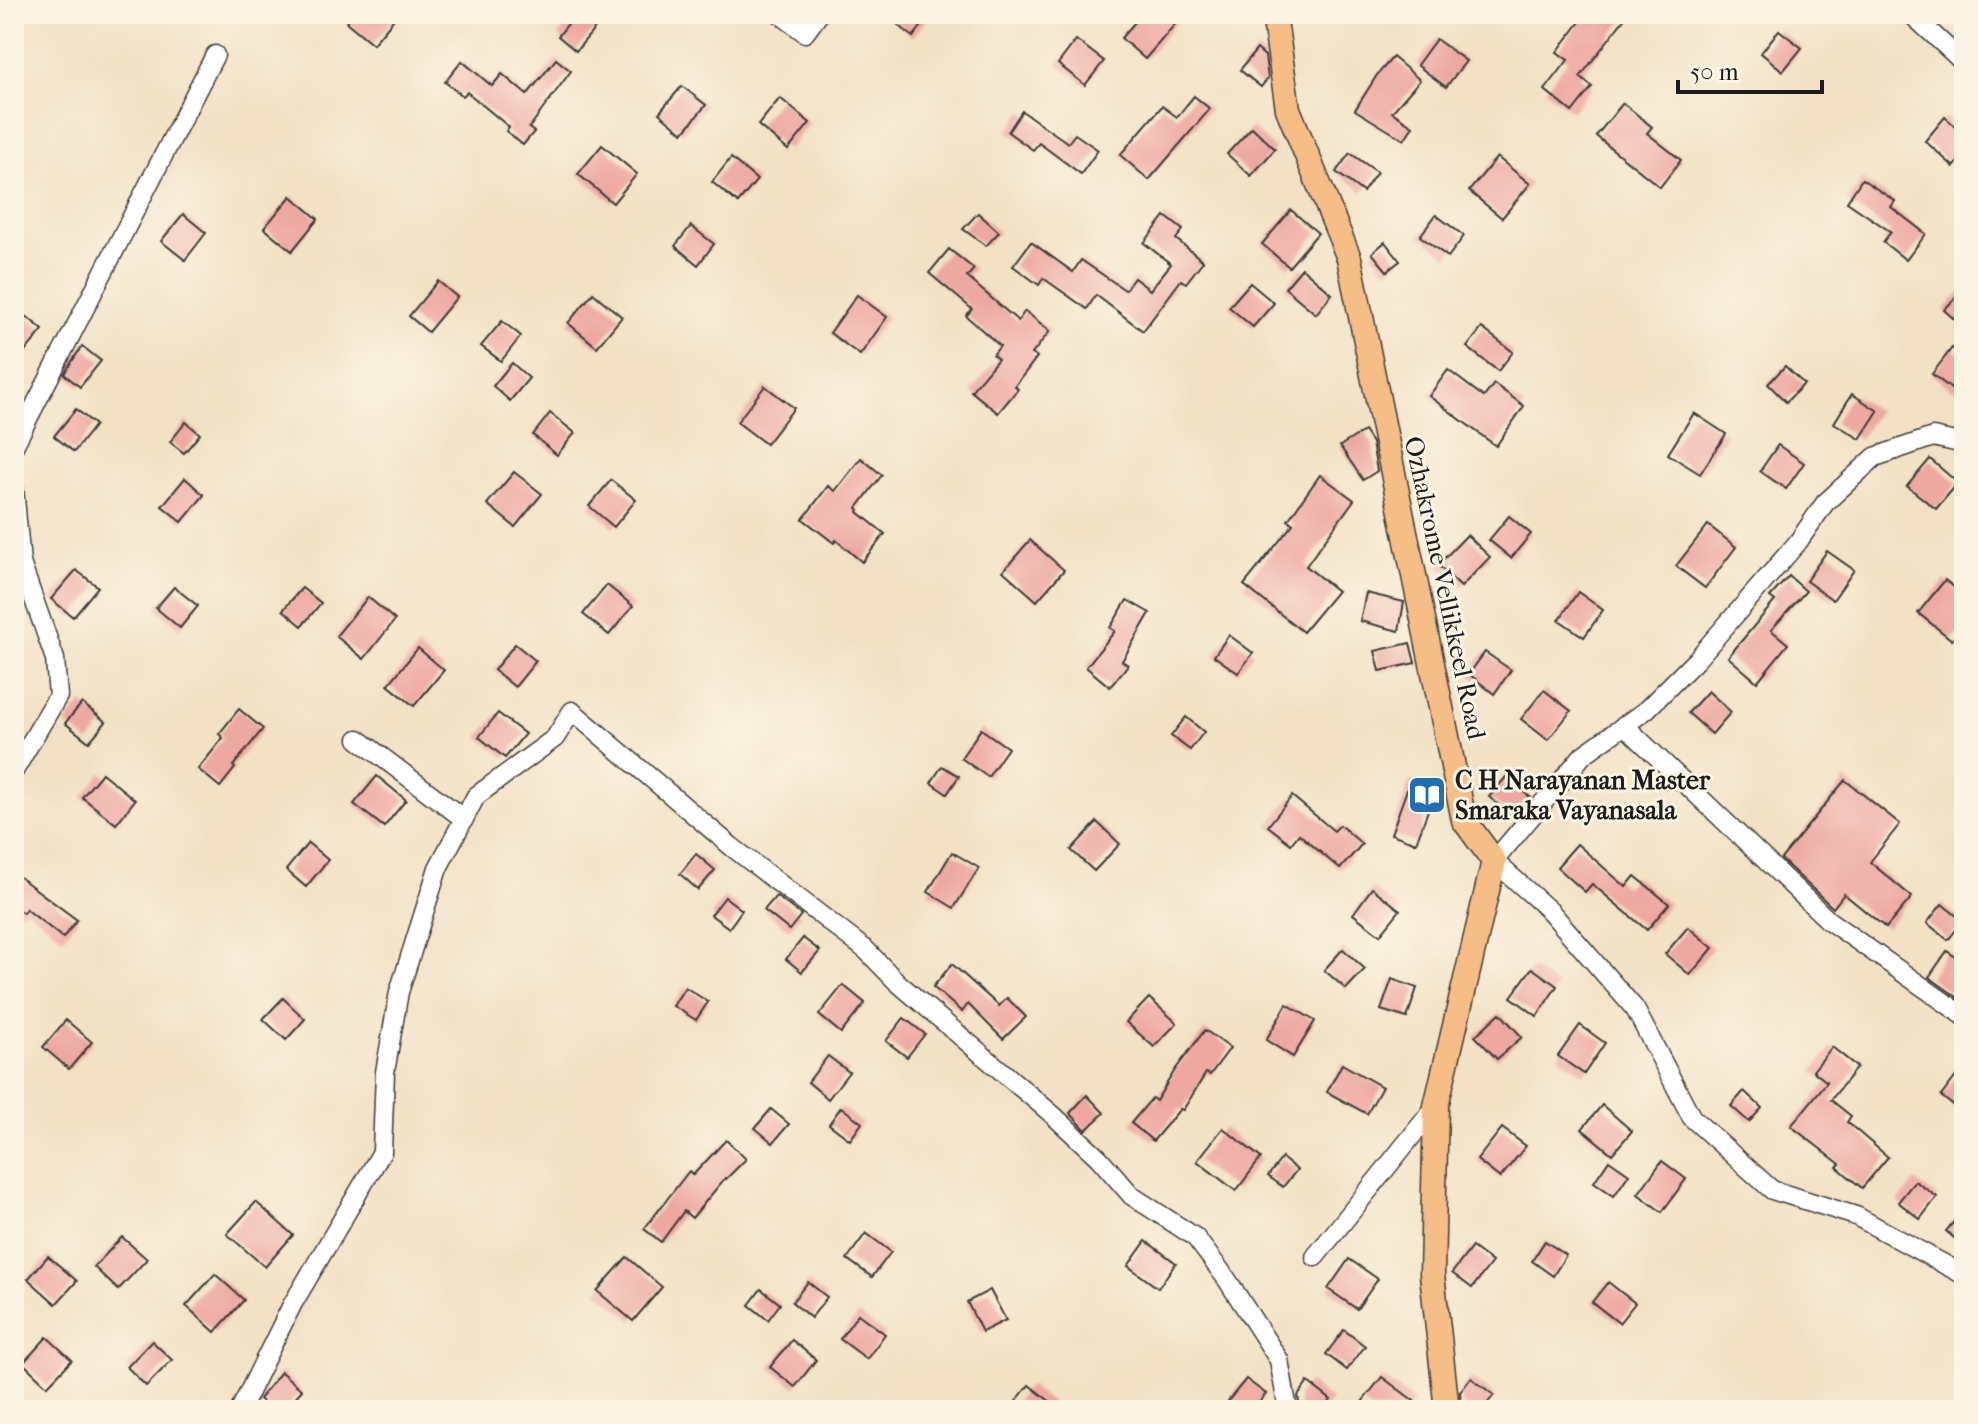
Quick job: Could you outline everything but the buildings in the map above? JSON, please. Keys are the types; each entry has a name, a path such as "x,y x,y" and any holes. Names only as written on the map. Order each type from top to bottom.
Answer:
{"main road":[{"name":"Ozhakrome Vellikkeel Road","path":"1274,14 1288,109 1349,258 1464,820 1494,861"},
{"path":"1447,1410 1432,1274 1436,1106 1494,861"}],"street":[{"path":"780,14 805,33 819,14"},
{"path":"1911,14 1964,63"},
{"path":"14,446 215,55"},
{"path":"1964,444 1933,437 1875,457 1825,503 1798,542 1697,659 1646,710 1583,755 1494,861 1550,911 1635,1009 1692,1118 1772,1190 1856,1216 1964,1275"},
{"path":"14,488 21,563 55,659 58,696 14,771"},
{"path":"240,1410 292,1305 382,1152 385,1072 399,992 438,868 476,796 555,738 572,711 732,847 866,950 897,982 1053,1115 1099,1158 1132,1196 1195,1237 1226,1278 1279,1360 1288,1410"},
{"path":"1624,725 1828,920 1964,1016"},
{"path":"358,739 464,819"},
{"path":"1315,1257 1436,1106"}],"place":[{"name":"C H Narayanan Master Smaraka Vayanasala","path":"1427,795"}]}
